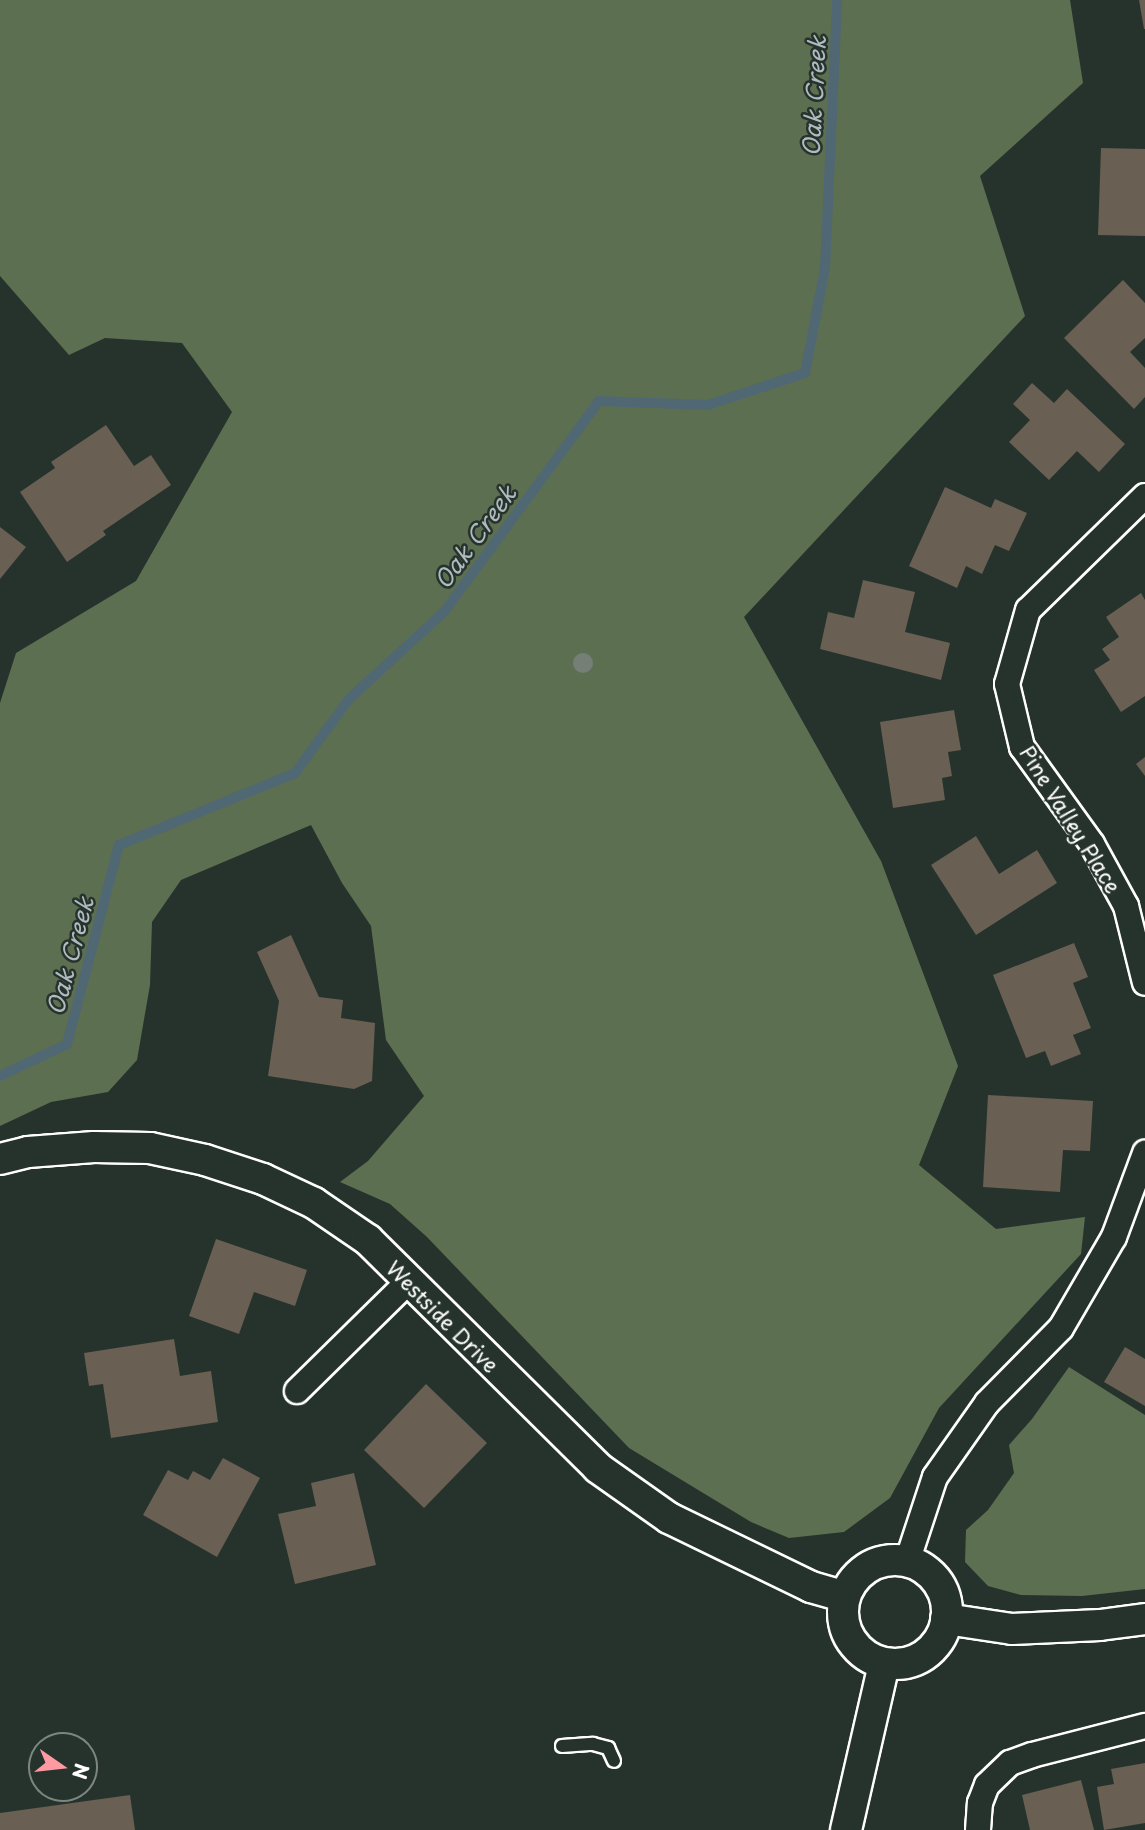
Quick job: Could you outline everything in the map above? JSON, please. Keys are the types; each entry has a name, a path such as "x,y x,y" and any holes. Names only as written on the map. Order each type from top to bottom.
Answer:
{"street":[{"name":"Pine Valley Place","path":"1145,496 1028,610 1007,684 1022,747 1091,844 1126,906 1145,983"},
{"name":"Westside Drive","path":"0,1159 28,1152 94,1147 150,1148 205,1160 263,1179 314,1203 368,1240 598,1468 669,1518 811,1587 845,1597"},
{"path":"907,1562 935,1477 988,1403 1061,1328 1114,1237 1145,1153"},
{"path":"297,1391 409,1281"},
{"path":"907,1562 927,1572 941,1589 946,1619 941,1635 931,1649 918,1659 901,1664 884,1664 868,1657 855,1646 846,1631 843,1614 845,1597 852,1583 876,1564 907,1562"},
{"path":"946,1619 1012,1629 1100,1625 1145,1619"},
{"path":"846,1830 884,1664"},
{"path":"978,1830 980,1803 987,1785 1010,1763 1145,1726"}],"lane":[{"path":"562,1746 593,1744 608,1748 614,1760"}],"green space":[{"path":"0,0 1070,0 1083,83 980,176 1025,316 744,617 881,861 958,1066 919,1165 996,1229 1085,1217 1081,1254 939,1408 890,1498 844,1532 789,1538 751,1522 629,1448 427,1237 390,1204 340,1182 368,1161 424,1096 386,1040 371,926 342,883 311,825 181,880 152,922 150,985 137,1060 108,1092 51,1102 0,1126 0,703 16,653 136,581 232,412 182,343 105,338 69,355 0,276"},
{"path":"1069,1367 1145,1415 1145,1589 1082,1596 1021,1595 988,1586 965,1562 966,1530 988,1510 1014,1473 1009,1445 1032,1419"}],"building":[{"path":"1139,0 1145,0 1145,29 1144,29"},
{"path":"1101,148 1145,149 1145,236 1098,235"},
{"path":"1123,280 1145,303 1145,338 1130,352 1145,368 1145,397 1134,409 1064,338"},
{"path":"1032,383 1054,403 1067,389 1125,444 1099,472 1077,451 1049,480 1009,442 1030,420 1013,404"},
{"path":"106,425 134,466 151,455 171,485 103,531 106,535 67,562 20,492 55,468 51,462"},
{"path":"945,487 991,508 995,499 1027,513 1009,551 995,545 982,574 966,566 957,588 909,566"},
{"path":"0,527 26,547 0,579"},
{"path":"863,580 915,592 905,632 950,643 941,680 820,649 828,612 854,618"},
{"path":"1141,593 1145,600 1145,696 1121,712 1094,670 1110,660 1102,649 1119,637 1106,617"},
{"path":"954,710 961,750 948,752 952,776 942,778 945,800 893,808 880,722"},
{"path":"1145,757 1145,776 1136,764"},
{"path":"976,836 999,874 1037,850 1057,883 976,935 931,865"},
{"path":"291,935 319,997 343,1000 341,1018 375,1023 372,1081 354,1089 268,1076 279,1001 257,952"},
{"path":"1074,943 1088,977 1073,983 1091,1028 1073,1035 1081,1054 1051,1066 1045,1051 1026,1058 993,975"},
{"path":"988,1095 1093,1101 1090,1151 1063,1150 1060,1192 983,1187"},
{"path":"216,1239 307,1270 295,1306 254,1292 239,1334 189,1316"},
{"path":"174,1339 180,1376 211,1371 218,1422 111,1438 103,1384 89,1386 84,1353"},
{"path":"1125,1347 1145,1359 1145,1406 1104,1382"},
{"path":"426,1384 487,1443 424,1508 364,1450"},
{"path":"223,1458 260,1478 217,1557 143,1515 168,1470 188,1480 193,1471 210,1480"},
{"path":"354,1473 376,1565 295,1584 278,1514 316,1506 311,1483"},
{"path":"1145,1763 1145,1823 1104,1830 1097,1787 1114,1784 1111,1769"},
{"path":"1081,1780 1094,1830 1030,1830 1022,1795"},
{"path":"130,1795 135,1830 0,1830 0,1813 98,1802 98,1799"}],"waterway":[{"name":"Oak Creek","path":"0,1076 67,1044 119,845 295,773 349,699 444,612 599,401 708,405 805,373 825,268 837,0"}]}
